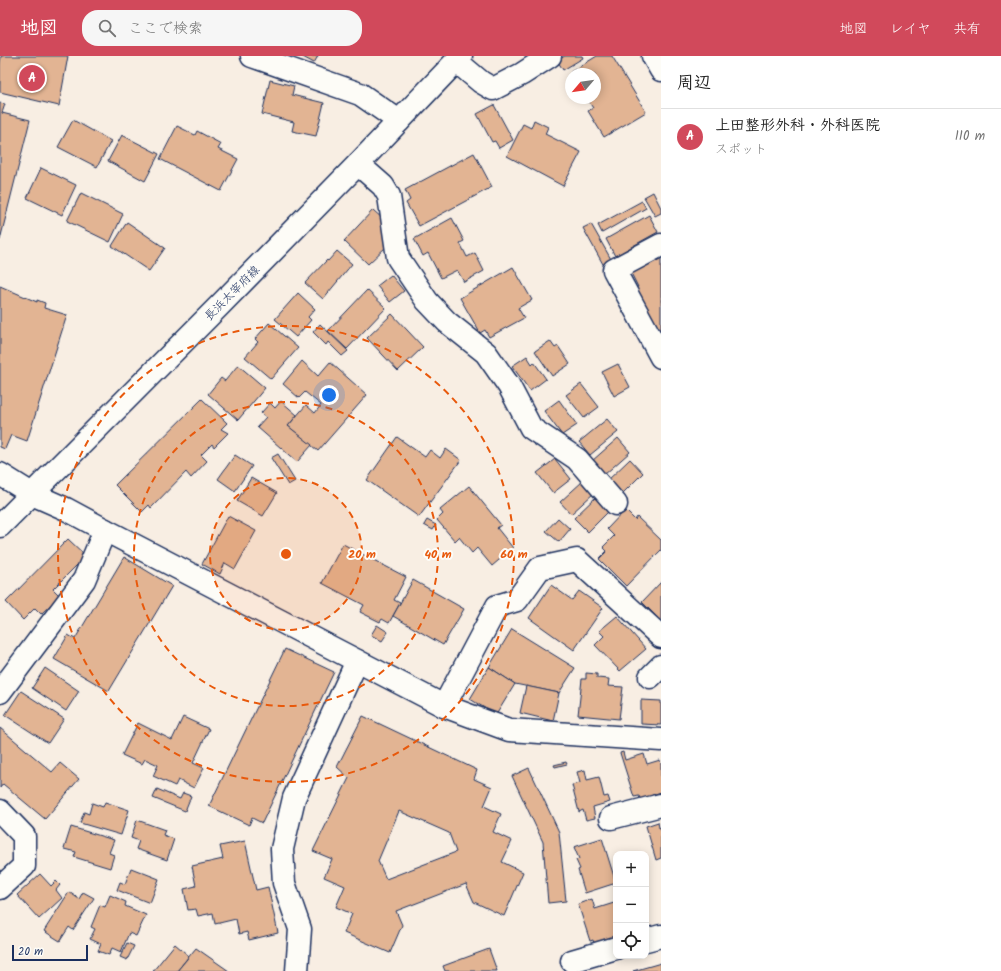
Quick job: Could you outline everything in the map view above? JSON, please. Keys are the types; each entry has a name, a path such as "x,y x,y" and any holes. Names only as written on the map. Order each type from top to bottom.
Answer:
{"street":[{"path":"252,56 360,94 399,120"},
{"path":"458,59 481,82 493,89 522,74 550,56"},
{"path":"653,56 661,70"},
{"name":"長浜太宰府線","path":"0,526 219,306 458,59"},
{"path":"358,164 383,186 389,196 398,258 427,301 447,322 486,353 509,386 531,428 577,460 616,504"},
{"path":"661,245 614,270 661,357"},
{"path":"0,474 32,494 66,509 444,706 509,730 661,740"},
{"path":"0,692 84,580 104,530"},
{"path":"444,706 497,606 517,600 540,568 577,560 661,637"},
{"path":"297,971 300,929 284,883 282,849 294,798 357,661"},
{"path":"611,818 661,805"},
{"path":"0,811 24,836 24,866 0,888"},
{"path":"649,939 661,936"},
{"path":"572,961 613,949"}],"building":[{"path":"1,56 68,56 59,106 0,92"},
{"path":"301,56 318,56 314,63"},
{"path":"565,56 582,56 583,58 563,70 557,60"},
{"path":"597,56 612,56 646,112 604,137 588,111 593,108 590,104 601,104 601,68 578,68"},
{"path":"270,80 294,86 292,95 324,103 316,136 292,131 294,122 262,114"},
{"path":"0,103 5,104 2,113 30,120 0,240"},
{"path":"494,105 513,140 499,148 495,141 492,142 477,114"},
{"path":"73,120 111,141 97,167 58,147"},
{"path":"534,120 548,127 545,134 581,152 563,186 507,156 523,124 531,128"},
{"path":"177,126 195,135 197,131 221,144 218,149 238,159 221,191 160,159"},
{"path":"122,135 159,154 145,181 108,161"},
{"path":"474,153 492,187 419,226 406,203 410,200 405,190"},
{"path":"41,168 76,185 62,215 27,198"},
{"path":"653,192 661,208 661,213 655,216 644,197"},
{"path":"81,193 123,214 110,242 67,221"},
{"path":"642,201 646,208 602,233 598,225"},
{"path":"373,210 383,219 387,246 368,264 344,241"},
{"path":"649,215 658,232 615,256 606,239"},
{"path":"452,218 464,241 460,243 467,257 475,253 484,271 464,282 457,270 441,278 428,253 423,256 414,239"},
{"path":"127,222 165,248 149,271 112,246"},
{"path":"591,224 612,261 604,266 583,228"},
{"path":"337,251 352,264 323,299 305,283"},
{"path":"661,257 661,331 658,330 635,288 638,287 631,273"},
{"path":"513,267 532,300 518,308 524,318 489,337 485,330 480,333 460,298"},
{"path":"391,275 404,291 390,302 377,286"},
{"path":"0,286 37,302 37,300 45,303 44,308 67,315 27,441 11,435 5,449 0,447"},
{"path":"367,290 386,308 347,349 328,331"},
{"path":"298,293 315,309 308,317 311,320 296,337 275,319"},
{"path":"392,314 423,347 398,371 367,338"},
{"path":"269,323 298,348 271,379 245,357 258,342 255,339"},
{"path":"320,324 348,351 342,356 328,342 326,345 313,332"},
{"path":"550,341 555,348 558,346 570,364 552,376 535,351"},
{"path":"527,356 532,364 534,362 546,379 530,391 512,366"},
{"path":"302,361 318,376 330,362 367,395 318,451 288,426 306,405 315,413 321,405 305,392 299,398 283,384"},
{"path":"618,364 630,387 614,396 602,372"},
{"path":"238,365 265,388 238,420 208,394 221,378 225,381"},
{"path":"581,384 599,407 584,418 566,395"},
{"path":"202,399 227,423 221,429 228,433 214,447 212,444 201,455 207,461 191,478 186,472 151,508 149,505 142,512 115,485"},
{"path":"559,400 577,425 562,435 544,411"},
{"path":"281,401 297,415 288,426 312,445 297,462 257,427 266,417 261,413 270,403 275,408"},
{"path":"607,419 618,432 590,455 579,442"},
{"path":"397,437 425,457 430,450 440,458 446,449 461,460 419,517 367,480"},
{"path":"618,438 630,452 604,475 592,461"},
{"path":"278,454 295,481 288,485 271,458"},
{"path":"235,455 252,466 235,491 218,479"},
{"path":"555,459 571,479 553,493 537,473"},
{"path":"630,459 643,473 620,496 606,482"},
{"path":"251,478 277,493 263,516 237,501"},
{"path":"583,481 594,493 571,514 560,502"},
{"path":"469,486 501,525 497,528 513,548 492,566 477,548 472,553 459,537 455,541 437,520 443,514 440,510"},
{"path":"598,495 611,509 588,532 574,518"},
{"path":"625,510 635,520 637,517 661,540 661,550 626,586 599,559 607,551 603,547 614,536 607,529"},
{"path":"228,516 256,531 235,569 225,563 220,574 202,564"},
{"path":"558,518 570,529 559,542 546,531"},
{"path":"427,520 436,525 433,530 424,525"},
{"path":"68,539 86,556 53,589 60,596 41,614 35,608 23,620 6,602"},
{"path":"343,544 406,577 394,600 400,603 389,623 382,619 380,622 360,612 364,605 322,583"},
{"path":"124,557 172,586 109,691 54,659 68,635 75,639"},
{"path":"413,580 464,609 443,645 393,616"},
{"path":"661,582 661,621 642,602"},
{"path":"551,585 572,600 579,591 603,608 574,650 529,618"},
{"path":"617,616 646,649 620,671 595,645 604,636 599,631"},
{"path":"377,625 388,632 382,641 371,635"},
{"path":"512,629 575,668 559,693 515,684 489,667"},
{"path":"285,649 334,672 262,823 252,818 249,825 209,806"},
{"path":"489,667 515,684 496,715 470,699"},
{"path":"45,668 79,691 66,711 32,688"},
{"path":"586,673 597,674 597,678 609,679 608,686 623,687 619,719 578,715 582,679 586,679"},
{"path":"526,686 559,693 553,721 520,713"},
{"path":"21,691 64,719 48,743 5,715"},
{"path":"641,700 661,701 661,725 641,724"},
{"path":"363,716 477,770 474,779 492,787 484,806 501,814 493,832 512,841 502,862 523,872 504,916 474,902 466,884 396,911 402,925 390,953 344,933 352,914 336,907 345,886 324,877 332,859 313,851 349,778 337,767","holes":["399,811 449,833 456,852 386,879 378,861"]},
{"path":"183,717 209,729 193,763 204,768 194,788 178,780 175,786 153,776 158,765 145,759 142,764 122,755 138,723 172,740"},
{"path":"0,728 52,772 60,763 79,779 45,819 3,784 0,788"},
{"path":"623,752 625,760 644,754 647,764 660,760 661,792 652,795 653,800 642,803 639,796 634,797 620,753"},
{"path":"566,762 567,764 555,767 554,765"},
{"path":"529,768 559,832 566,901 548,903 543,842 512,776"},
{"path":"585,770 587,780 599,777 604,797 608,796 610,802 593,807 595,818 586,820 583,810 579,812 572,785 580,783 577,772"},
{"path":"157,789 180,799 183,793 191,796 185,811 153,798"},
{"path":"105,802 129,810 121,835 80,823 84,812 89,814 92,803 103,807"},
{"path":"137,820 165,830 163,835 174,839 167,860 136,849 139,841 131,838"},
{"path":"658,822 659,828 661,827 661,858 656,860 646,826"},
{"path":"71,827 114,840 109,853 114,855 110,868 74,857 76,852 64,849"},
{"path":"602,838 613,873 613,884 585,893 578,870 580,869 576,860 579,859 574,847"},
{"path":"245,841 256,890 268,887 278,933 249,940 247,932 239,934 236,919 215,924 213,913 198,916 196,909 188,910 184,889 196,886 192,866 223,859 220,846"},
{"path":"131,868 159,879 150,903 117,890 120,882 125,884"},
{"path":"40,874 51,886 56,881 60,885 56,890 62,898 39,919 17,895"},
{"path":"69,892 79,899 83,892 94,898 73,930 69,927 60,941 44,931"},
{"path":"110,895 126,902 125,906 146,915 136,936 129,933 121,952 112,948 109,955 98,951 101,944 90,939 95,929 91,927 100,905 105,907"},
{"path":"592,899 595,909 613,903 613,941 595,946 593,940 590,941 578,904"},
{"path":"127,943 134,946 127,960 120,957"},
{"path":"175,944 189,956 177,971 153,971"},
{"path":"196,948 229,971 177,971"},
{"path":"489,949 497,971 445,971 443,966"},
{"path":"661,963 661,971 633,971"}],"place":[{"name":"上田整形外科・外科医院","path":"32,78"}]}
